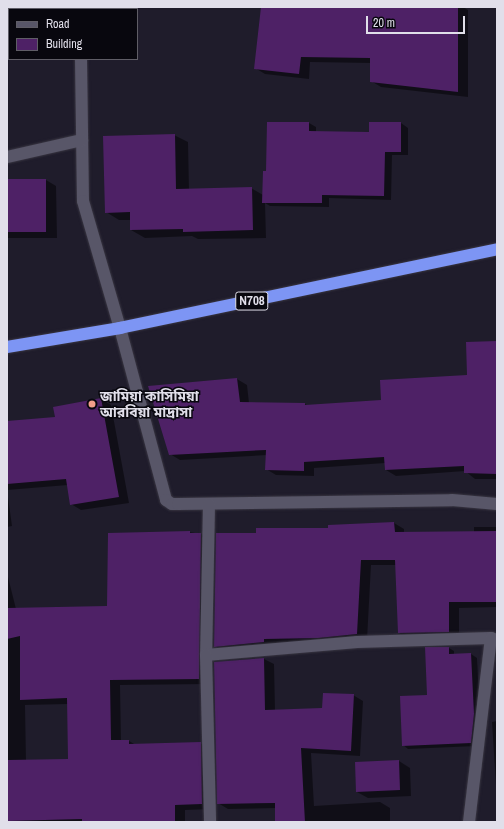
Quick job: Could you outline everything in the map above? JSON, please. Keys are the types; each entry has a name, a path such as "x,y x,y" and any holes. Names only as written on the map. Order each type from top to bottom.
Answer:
{"highway":[{"name":"N708","path":"7,347 120,328 497,249"}],"street":[{"path":"82,60 83,201 120,328 166,500 172,504 452,500 497,504"},
{"path":"7,157 82,140"},
{"path":"209,504 206,655 210,822"},
{"path":"206,655 357,642 494,639 470,822"}],"building":[{"path":"261,7 458,7 458,92 370,82 370,58 301,57 299,74 254,69"},
{"path":"267,122 309,122 309,131 369,132 369,122 401,122 401,152 385,152 384,196 322,195 322,203 262,203 263,171 266,171"},
{"path":"175,134 176,189 252,187 253,230 183,232 183,229 130,230 130,212 105,213 103,136"},
{"path":"7,179 46,179 46,232 7,232"},
{"path":"497,341 497,474 464,473 464,466 385,470 384,457 304,462 304,471 265,470 266,450 169,455 148,386 237,378 240,402 305,403 305,405 381,400 380,380 467,375 466,342"},
{"path":"101,398 119,497 70,505 66,479 7,484 7,421 55,417 53,407"},
{"path":"394,522 395,532 497,531 497,602 449,602 449,632 398,633 395,560 361,560 357,634 318,638 264,639 264,642 214,647 216,533 256,533 256,528 328,528 328,525"},
{"path":"190,531 190,533 201,533 199,679 110,680 111,740 129,740 129,744 201,742 202,804 175,805 175,822 82,822 82,819 7,821 7,760 68,759 67,698 20,700 20,636 7,639 7,608 107,606 108,533"},
{"path":"425,647 449,647 449,654 471,653 474,714 471,743 402,746 400,696 427,695"},
{"path":"264,658 265,710 322,708 323,693 354,694 351,751 301,748 305,822 275,822 275,803 217,804 214,662"},
{"path":"399,760 400,790 356,792 355,762"}],"place":[{"name":"জামিয়া কাসিমিয়া আরবিয়া মাদ্রাসা","path":"92,404"}]}
